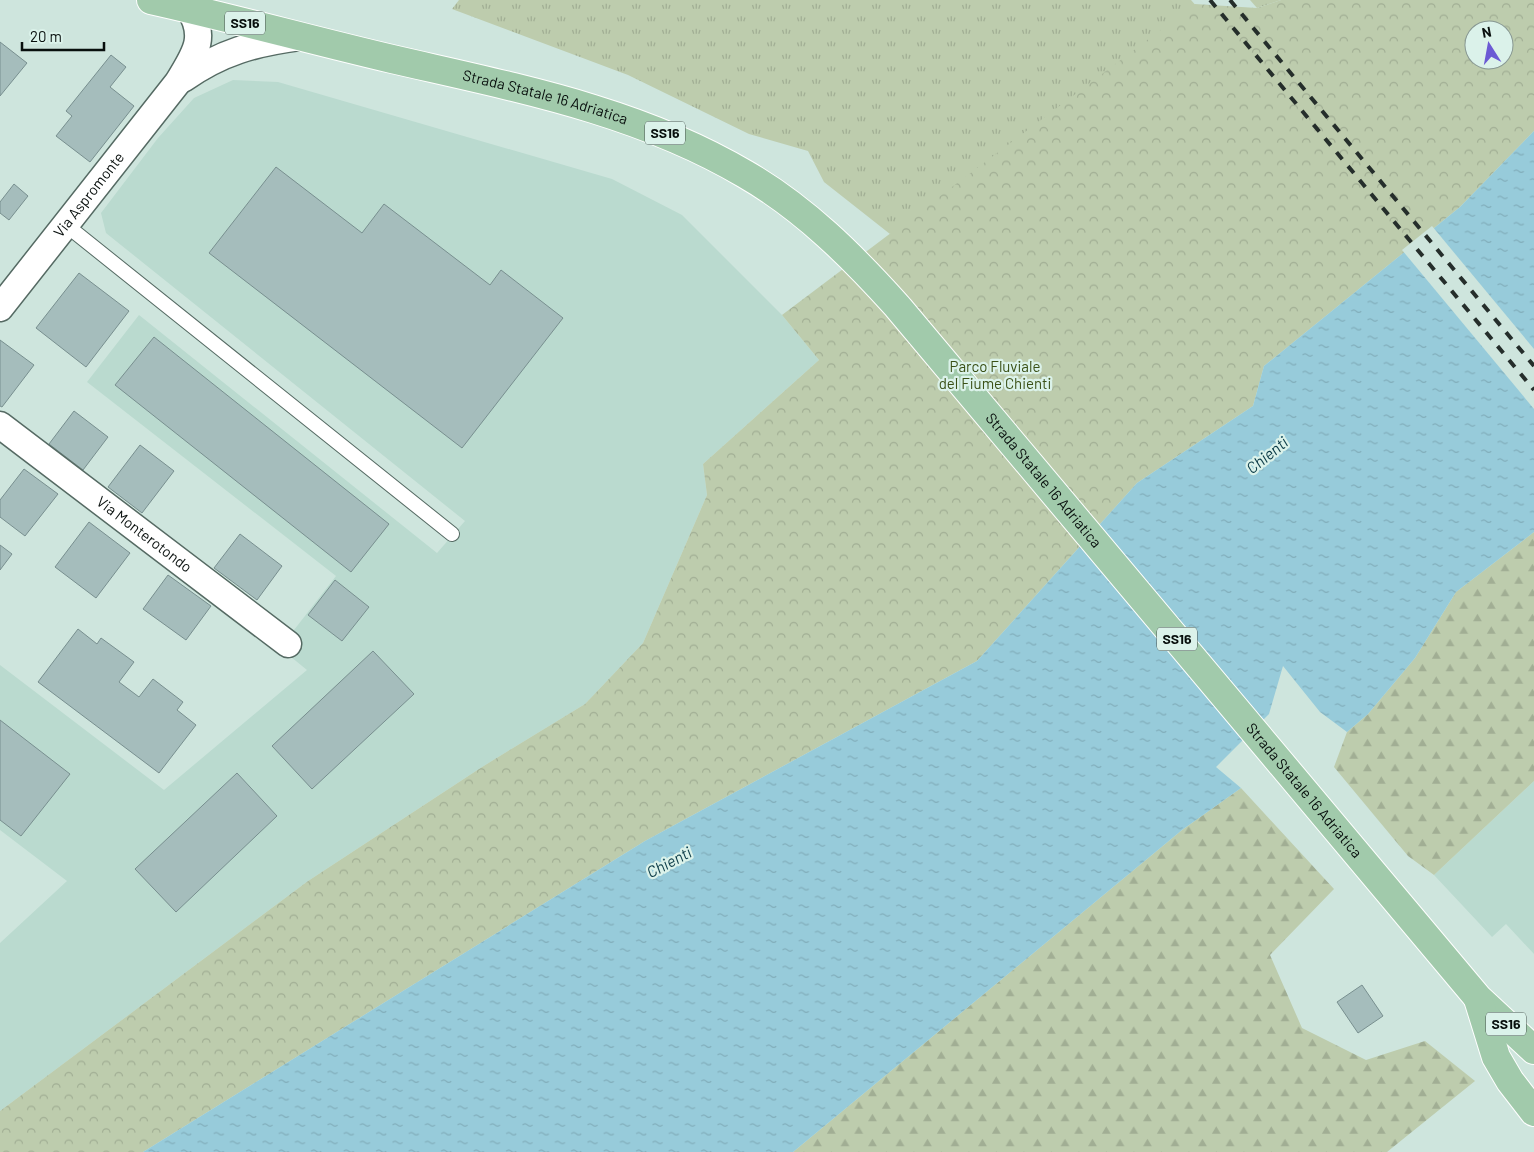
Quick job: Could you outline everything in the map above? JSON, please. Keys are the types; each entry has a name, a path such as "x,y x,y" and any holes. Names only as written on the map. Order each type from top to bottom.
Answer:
{"main road":[{"name":"SS16","path":"151,0 194,4"},
{"name":"Strada Statale 16 Adriatica","path":"194,4 302,37 538,93 638,123 707,152 746,174 812,221 846,251 897,306 1478,998 1534,1050"},
{"name":"Strada Statale 16 Adriatica","path":"194,4 332,37 383,57"},
{"path":"1478,998 1496,1057 1510,1081 1534,1112"}],"street":[{"name":"Via Aspromonte","path":"0,308 178,82 199,42 194,4"},
{"name":"Via Aspromonte","path":"178,82 205,63 225,54 260,43 302,37"},
{"name":"Via Monterotondo","path":"0,425 288,644"}],"lane":[{"path":"66,225 452,534"}],"shaded area":[{"path":"233,80 278,82 612,179 682,215 782,315 819,360 703,464 707,495 643,643 585,704 482,767 308,881 0,1111 0,943 67,881 0,830 0,665 164,790 307,670 280,648 336,576 87,382 139,315 437,553 465,521 106,233 101,213 158,138 194,98"},
{"path":"1534,781 1534,954 1506,924 1492,937 1434,875"}],"green space":[{"path":"459,0 1191,0 1250,67 890,234 824,182 808,151 749,134 628,75 452,9"},
{"path":"1250,0 1281,0 1257,8"},
{"name":"Parco Fluviale del Fiume Chienti","path":"1281,0 1534,0 1534,131 1460,207 1264,366 1253,406 1137,483 977,661 645,841 143,1152 0,1152 0,1111 308,881 482,767 585,704 643,643 707,495 703,464 819,360 782,315 1195,4 1257,8"},
{"path":"1534,532 1534,781 1434,875 1408,856 1334,767 1347,732 1368,714 1415,658 1456,592"},
{"path":"1241,788 1334,889 1270,955 1302,1028 1366,1060 1425,1041 1475,1081 1387,1152 793,1152 1182,830"}],"water":[{"name":"Chienti","path":"1534,131 1534,532 1456,592 1415,658 1368,714 1347,732 1320,712 1283,666 1269,714 1216,767 1241,788 1182,830 793,1152 143,1152 645,841 977,661 1137,483 1253,406 1264,366 1460,207"}],"pier":[{"path":"1432,226 1534,349 1534,409 1402,250"}],"building":[{"path":"0,42 27,63 0,96"},
{"path":"111,55 126,67 110,87 134,106 90,162 56,136 72,116 66,111"},
{"path":"276,167 362,233 384,204 490,285 501,270 563,318 462,448 209,253"},
{"path":"14,184 28,196 9,220 0,213 0,202"},
{"path":"79,273 129,311 86,367 36,328"},
{"path":"154,337 389,524 351,572 115,385"},
{"path":"0,340 34,365 2,407 0,406"},
{"path":"74,411 108,437 83,470 49,444"},
{"path":"140,445 174,471 142,513 108,487"},
{"path":"24,469 58,494 25,536 0,517 0,500"},
{"path":"89,522 130,553 96,598 55,567"},
{"path":"240,534 282,566 257,600 214,568"},
{"path":"0,545 12,554 0,570"},
{"path":"168,575 211,606 186,640 143,609"},
{"path":"335,580 369,607 342,641 308,615"},
{"path":"78,629 97,644 101,638 134,662 119,682 139,697 153,679 183,702 177,710 196,725 159,773 38,682"},
{"path":"373,651 414,694 312,789 272,746"},
{"path":"0,720 70,774 21,836 0,820"},
{"path":"237,773 277,816 176,912 135,869"},
{"path":"1362,985 1383,1016 1358,1033 1337,1002"}],"railway":[{"path":"1210,0 1534,390"},
{"path":"1230,0 1534,366"}]}
